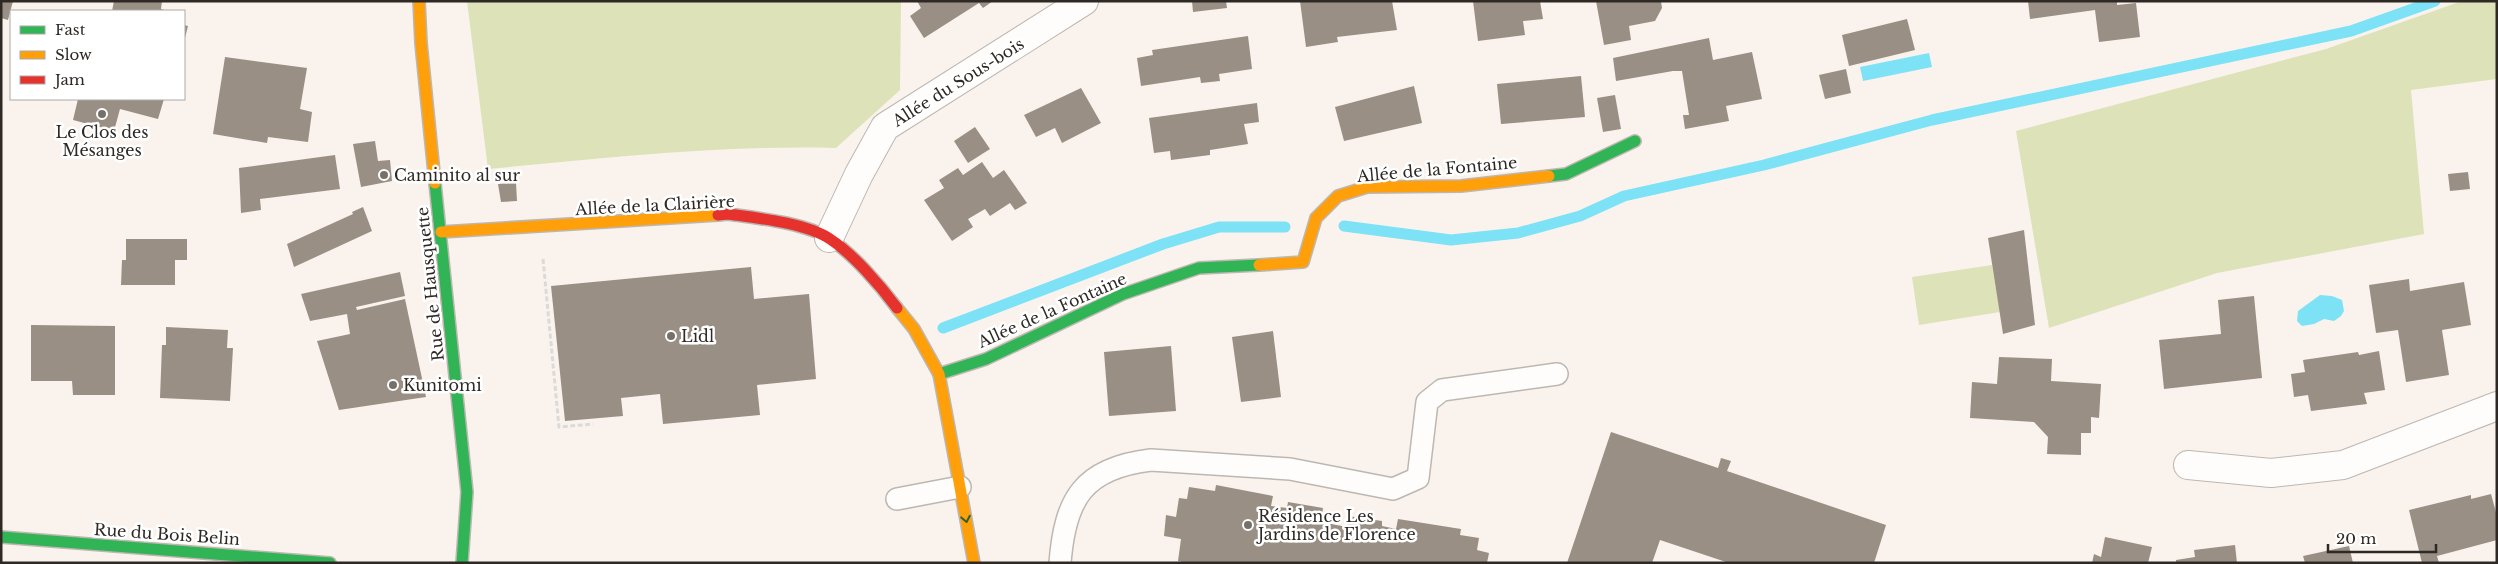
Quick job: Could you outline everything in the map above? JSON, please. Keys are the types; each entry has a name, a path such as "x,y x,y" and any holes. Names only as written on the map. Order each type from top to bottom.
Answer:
{"street":[{"name":"Rue de Hausquette","path":"418,1 467,492 462,563"},
{"name":"Allée du Sous-bois","path":"829,238 859,174 886,127 1084,1"},
{"name":"Allée de la Fontaine","path":"939,374 986,359 1124,294 1199,268 1303,262 1316,218 1338,196 1367,187 1461,186 1566,174 1634,140"},
{"name":"Allée de la Clairière","path":"441,232 728,214 788,223 829,238 877,282 914,329 939,374 974,563"},
{"path":"2188,465 2271,473 2343,465 2497,406"},
{"name":"Rue du Bois Belin","path":"1,537 330,563"}],"lane":[{"path":"1060,563 1063,529 1075,496 1102,473 1130,462 1151,460 1290,469 1393,489 1418,478 1427,402 1442,390 1557,374"},
{"path":"897,499 958,481"}],"path":[{"path":"543,258 559,427 593,424"}],"green space":[{"path":"467,1 901,1 900,90 836,148 705,150 488,169"},
{"path":"2462,1 2497,1 2497,79 2411,90 2424,234 2217,273 2049,328 2016,131 2326,49"},
{"path":"1992,265 2000,312 1919,325 1912,277"}],"water":[{"path":"1929,53 1932,67 1863,81 1860,67"},
{"path":"2320,295 2332,296 2342,300 2344,311 2334,321 2324,319 2314,324 2302,326 2297,321 2298,311"}],"building":[{"path":"1,1 13,1 8,20 1,18"},
{"path":"114,1 162,1 161,9 164,10 112,10"},
{"path":"917,1 993,1 983,8 979,3 924,38 910,16 921,8"},
{"path":"1192,1 1226,1 1227,8 1193,12"},
{"path":"1300,1 1392,1 1397,30 1337,37 1338,42 1306,47"},
{"path":"1473,1 1540,1 1543,19 1523,21 1525,35 1478,41"},
{"path":"1596,1 1661,1 1662,8 1655,21 1629,26 1631,40 1604,45"},
{"path":"2028,1 2117,1 2117,5 2136,3 2140,37 2099,42 2095,10 2030,19"},
{"path":"1907,19 1915,50 1849,66 1842,35"},
{"path":"185,25 188,26 185,38"},
{"path":"1248,36 1252,69 1219,74 1220,81 1201,83 1200,77 1141,86 1137,58 1153,55 1152,50"},
{"path":"1709,38 1713,60 1752,52 1762,99 1726,106 1729,121 1685,129 1683,115 1689,115 1682,71 1616,81 1613,58"},
{"path":"225,57 307,68 300,109 312,112 308,142 268,137 267,143 213,134"},
{"path":"1846,69 1851,93 1825,99 1819,75"},
{"path":"1581,76 1585,117 1501,124 1497,84"},
{"path":"1414,86 1422,123 1344,141 1335,107"},
{"path":"1081,88 1101,123 1062,143 1055,128 1036,137 1024,115"},
{"path":"1615,95 1621,129 1603,132 1597,98"},
{"name":"Le Clos des Mésanges","path":"78,100 164,100 158,119 120,109 114,131 73,120"},
{"path":"1257,103 1259,122 1244,124 1248,144 1210,150 1210,155 1171,160 1170,151 1154,153 1149,118"},
{"path":"975,127 990,149 968,163 954,141"},
{"path":"375,141 378,161 390,160 392,181 361,187 353,144"},
{"path":"335,155 340,189 260,199 261,210 241,213 239,168"},
{"path":"982,162 993,178 1004,170 1027,203 1015,210 1010,203 990,216 985,209 968,219 973,227 952,241 924,200 944,188 939,180 958,168 963,175"},
{"path":"2468,172 2470,189 2450,191 2448,174"},
{"path":"516,183 517,201 501,202 498,184"},
{"path":"363,207 372,231 294,267 287,244 353,214 352,212"},
{"path":"2024,230 2035,325 2003,334 1988,238"},
{"path":"126,239 187,239 187,260 175,260 175,285 121,285 122,260 126,260"},
{"path":"751,267 754,299 809,294 816,379 757,385 760,415 663,424 660,394 621,398 623,416 565,421 551,286"},
{"path":"400,272 405,296 356,307 357,310 405,299 426,397 339,410 317,341 350,334 347,314 310,321 301,294"},
{"path":"2409,279 2410,291 2464,282 2471,325 2442,330 2449,375 2406,382 2398,330 2376,333 2369,285"},
{"path":"2254,296 2262,378 2164,389 2159,340 2221,334 2218,300"},
{"path":"31,325 115,326 115,395 73,395 72,381 31,381"},
{"path":"166,327 228,330 227,348 233,348 230,401 160,398 162,345 166,345"},
{"path":"1273,331 1281,397 1241,402 1232,337"},
{"path":"1171,346 1176,411 1109,416 1104,352"},
{"path":"2379,351 2385,390 2364,393 2367,404 2311,411 2308,395 2294,397 2291,374 2305,372 2303,360 2358,352 2359,355"},
{"path":"1999,357 2052,359 2051,381 2101,384 2099,418 2091,417 2091,433 2081,433 2081,455 2047,454 2048,437 2034,422 1970,418 1972,382 1997,384"},
{"path":"1611,432 1718,468 1721,458 1731,461 1727,471 1886,525 1874,563 1729,563 1660,540 1652,563 1567,563"},
{"name":"Résidence Les Jardins de Florence","path":"1216,485 1273,496 1271,506 1287,508 1288,502 1323,508 1321,522 1347,527 1348,516 1382,521 1382,526 1396,529 1398,519 1461,529 1460,535 1479,538 1477,550 1489,553 1487,563 1186,563 1178,561 1181,539 1164,536 1166,515 1176,517 1179,498 1187,499 1189,487 1215,491"},
{"path":"2491,494 2497,516 2497,540 2437,556 2439,563 2422,563 2409,510 2471,495 2471,499"},
{"path":"2105,537 2152,547 2148,563 2092,563 2094,554 2101,557"},
{"path":"2235,545 2237,563 2176,563 2176,560 2195,557 2194,550"},
{"path":"2349,546 2353,563 2305,563 2303,556"}],"waterway":[{"path":"1344,226 1451,240 1518,233 1580,216 1624,196 1764,165 1932,120 2351,31 2435,1"},
{"path":"943,328 1163,244 1219,227 1285,227"}],"traffic: fast":[{"path":"1549,176 1566,174 1635,141"},
{"path":"435,183 467,492 462,563"},
{"path":"939,374 986,359 1123,294 1199,268 1259,265"},
{"path":"1,537 330,563"}],"traffic: slow":[{"path":"419,1 421,43 435,183"},
{"path":"1259,265 1303,262 1316,218 1338,196 1367,187 1461,186 1549,176"},
{"path":"441,232 718,215"},
{"path":"897,308 914,329 939,374 974,563"}],"traffic: jam":[{"path":"718,215 728,214 753,217 795,225 820,233 839,245 857,261 897,308"}],"place":[{"name":"Le Clos des Mésanges","path":"102,114"},
{"name":"Caminito al sur","path":"384,175"},
{"name":"Lidl","path":"671,336"},
{"name":"Kunitomi","path":"393,385"},
{"name":"Résidence Les Jardins de Florence","path":"1248,525"}]}
